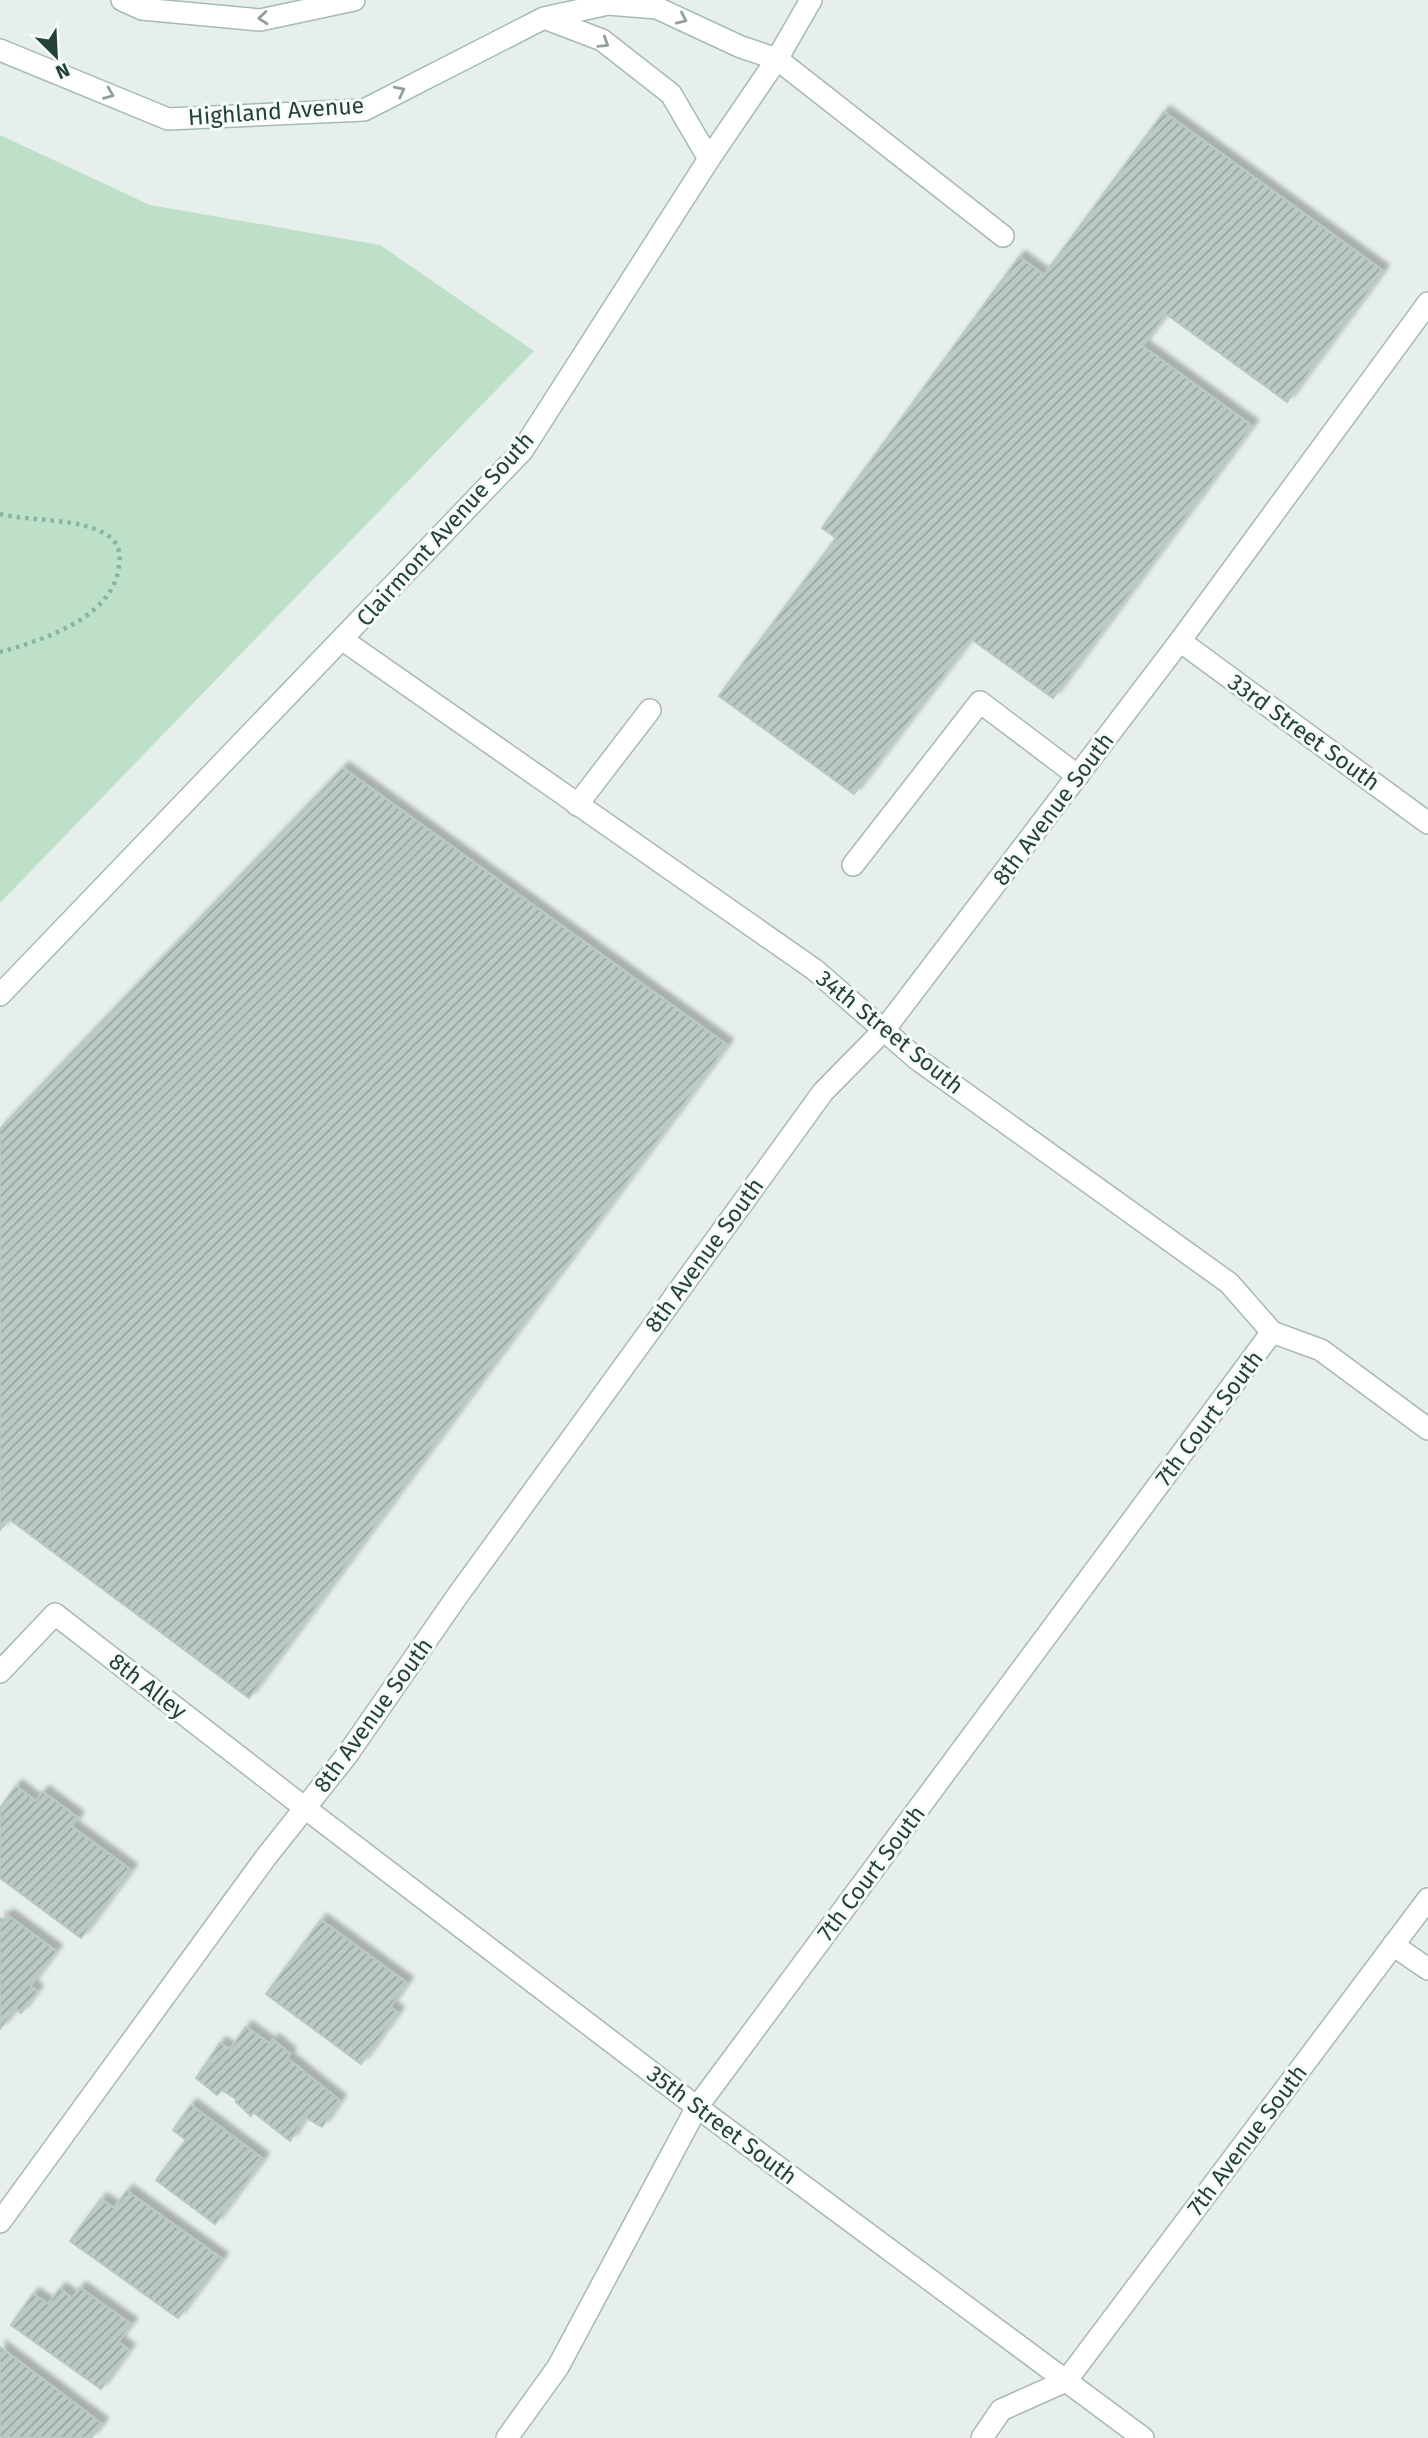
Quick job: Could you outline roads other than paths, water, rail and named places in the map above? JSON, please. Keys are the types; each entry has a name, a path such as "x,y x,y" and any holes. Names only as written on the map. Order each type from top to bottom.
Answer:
{"street":[{"path":"122,0 142,9 260,20 354,0"},
{"name":"Clairmont Avenue South","path":"0,995 522,451 709,159 777,59 811,0"},
{"name":"Highland Avenue","path":"0,50 169,119 364,110 544,18 608,4 657,8 741,47 777,59 1003,236"},
{"path":"544,18 602,40 671,94 709,159"},
{"name":"8th Avenue South","path":"0,2222 266,1857 347,1755 458,1595 823,1092 884,1030 1180,641 1428,303"},
{"name":"34th Street South","path":"343,640 815,970 917,1059 1229,1283 1272,1332 1321,1350 1428,1429"},
{"name":"33rd Street South","path":"1180,641 1428,823"},
{"path":"853,865 980,702 1078,776"},
{"path":"577,805 650,710"},
{"name":"7th Court South","path":"507,2438 558,2367 697,2107 1272,1332"},
{"name":"8th Alley","path":"0,1672 55,1614 305,1808"},
{"name":"35th Street South","path":"305,1808 697,2107 1143,2438"},
{"name":"7th Avenue South","path":"1066,2381 1428,1899"},
{"path":"1393,1945 1428,1969"},
{"path":"982,2438 1001,2410 1066,2381"}]}
